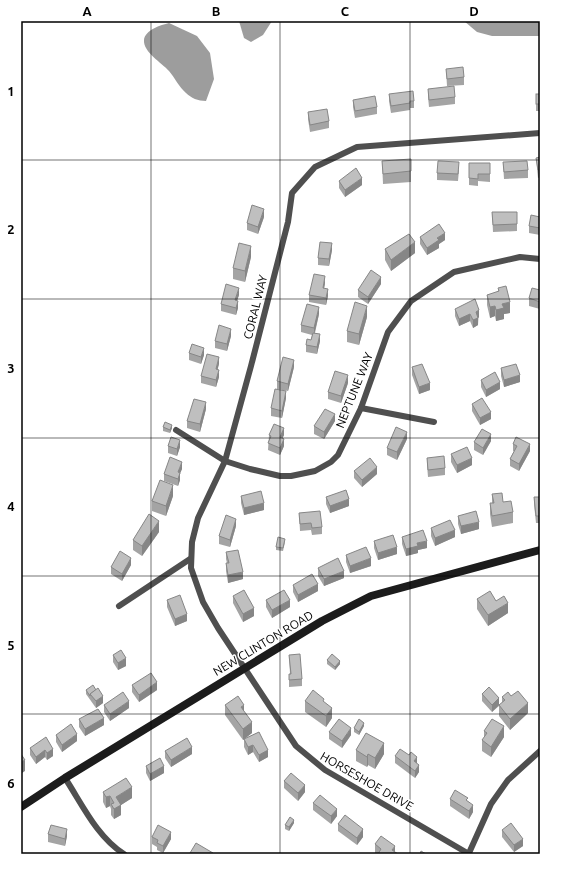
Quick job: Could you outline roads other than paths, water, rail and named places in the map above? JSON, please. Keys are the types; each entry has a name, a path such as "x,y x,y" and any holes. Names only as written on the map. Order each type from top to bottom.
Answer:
{"street":[{"name":"CORAL WAY","path":"244,668 203,602 191,568 190,559 192,542 198,518 225,461 229,441 252,366 288,222 292,193 315,167 357,147 540,133"},
{"name":"NEPTUNE WAY","path":"176,430 225,461 250,469 280,476 303,475 315,471 327,465 338,455 361,408 388,332 411,301 454,272 520,257 540,259"},
{"path":"361,408 434,422"},
{"name":"NEW CLINTON ROAD","path":"21,807 64,778 244,668 322,621 371,596 540,550"},
{"path":"119,606 190,559"},
{"name":"HORSESHOE DRIVE","path":"244,668 288,736 313,762 469,854"},
{"path":"469,854 492,804 504,786 540,751"},
{"path":"64,778 102,834 110,843 124,854"}]}
